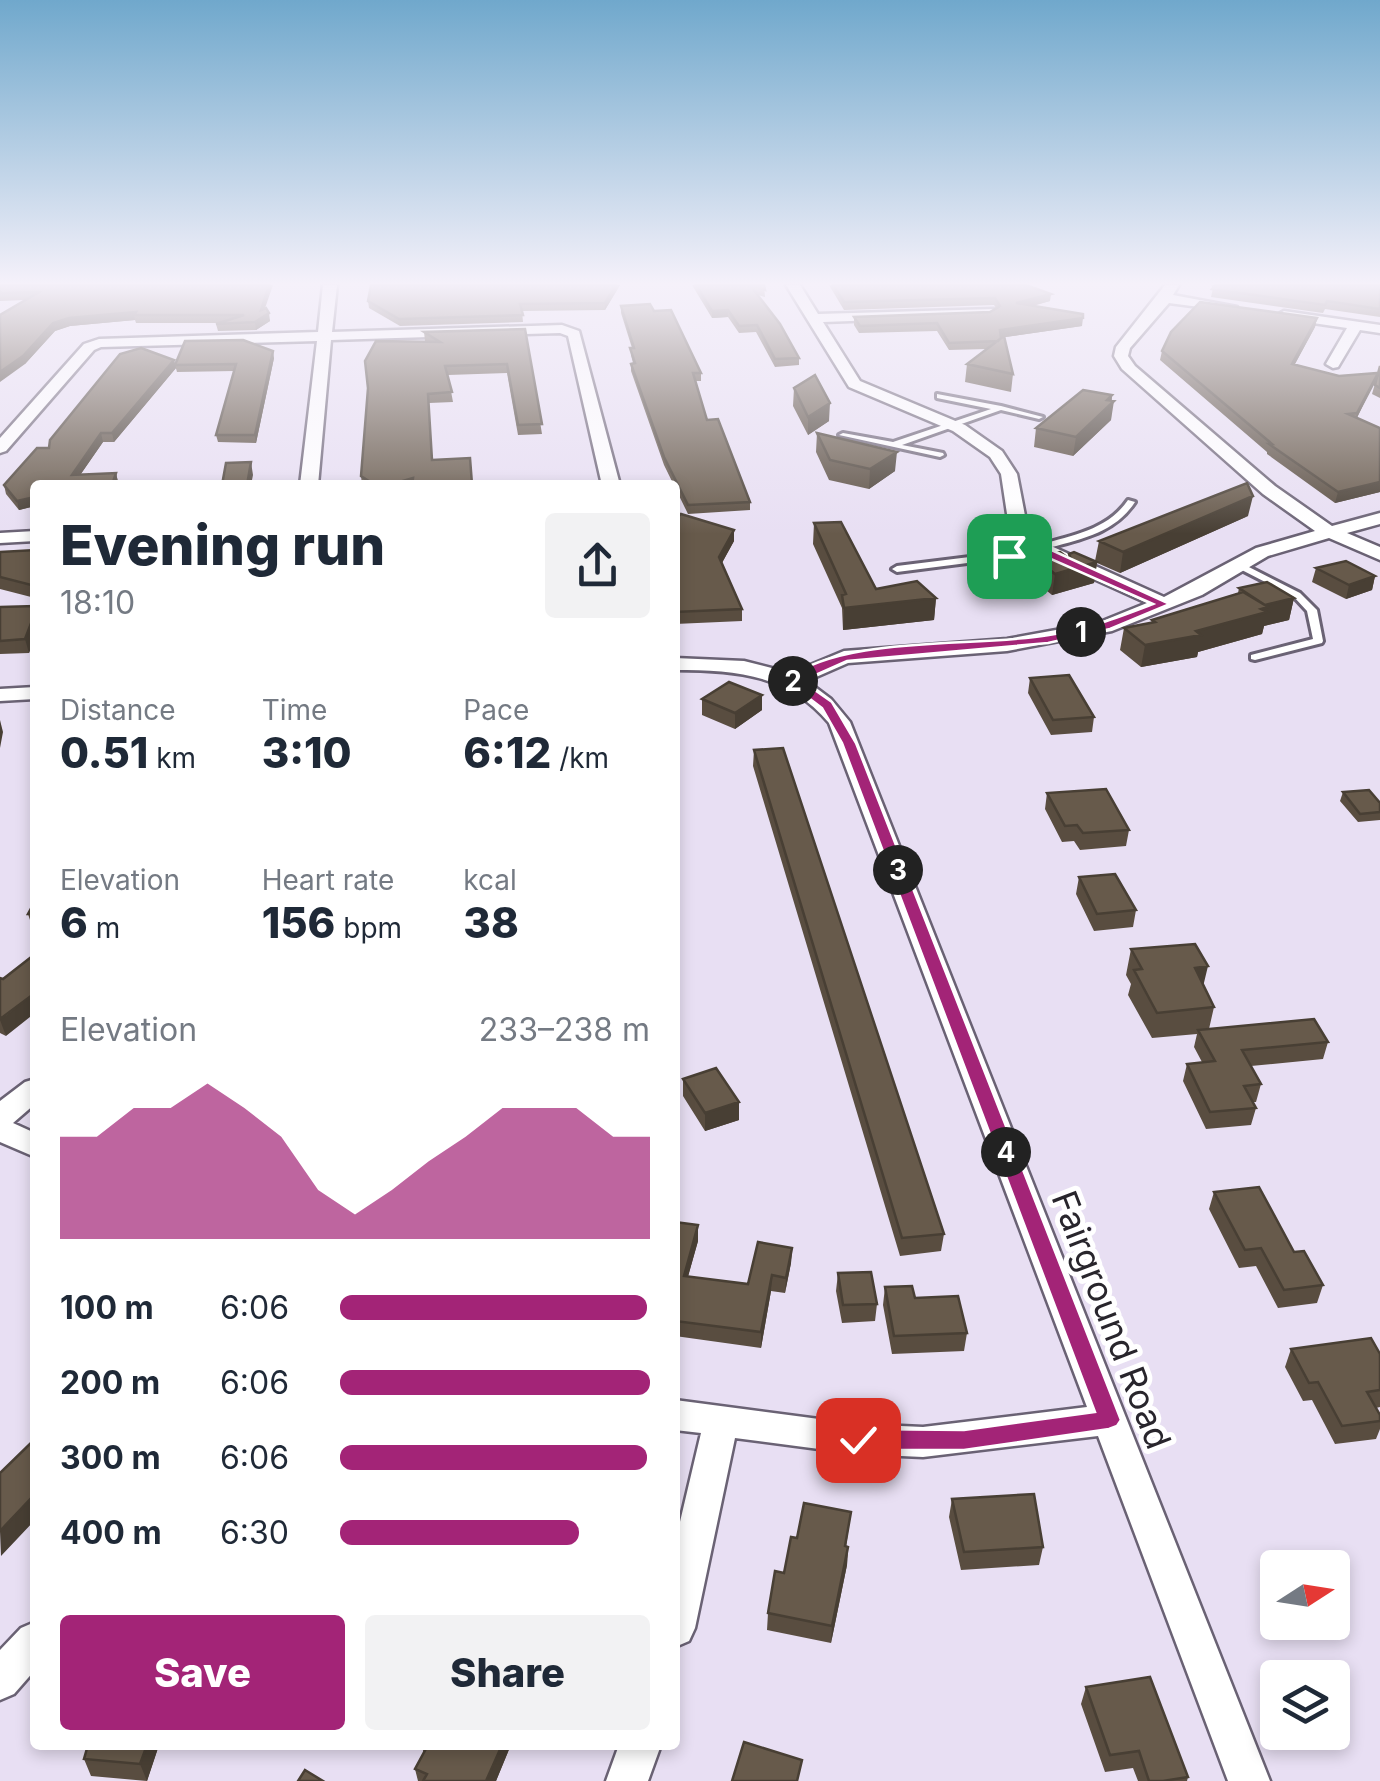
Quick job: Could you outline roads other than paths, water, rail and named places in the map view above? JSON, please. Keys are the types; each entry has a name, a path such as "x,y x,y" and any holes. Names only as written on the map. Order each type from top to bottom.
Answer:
{"street":[{"path":"0,448 70,368"},
{"path":"310,480 322,368"},
{"path":"582,368 610,480"},
{"path":"844,368 854,384 979,439 1003,462 1009,474 1018,527 1040,549 1164,604"},
{"path":"1131,368 1234,464 1326,531 1380,554"},
{"path":"792,680 844,657 1048,640 1105,627 1164,604 1262,552 1380,518"},
{"path":"0,538 30,536"},
{"name":"Fairground Road","path":"680,664 766,669 792,680 827,705 849,743 1248,1781"},
{"path":"0,695 30,693"},
{"path":"0,1117 30,1093"},
{"path":"0,1129 30,1144"},
{"path":"680,1416 858,1440 924,1442 1109,1420"},
{"path":"680,1606 721,1422"},
{"path":"0,1680 30,1647"},
{"path":"627,1781 638,1750"}],"lane":[{"path":"940,396 1039,417"},
{"path":"894,446 1001,408"},
{"path":"843,435 940,455"},
{"path":"897,569 1040,549 1112,523 1124,516 1132,502"},
{"path":"1240,565 1296,595 1312,610 1318,642 1255,657"}]}
